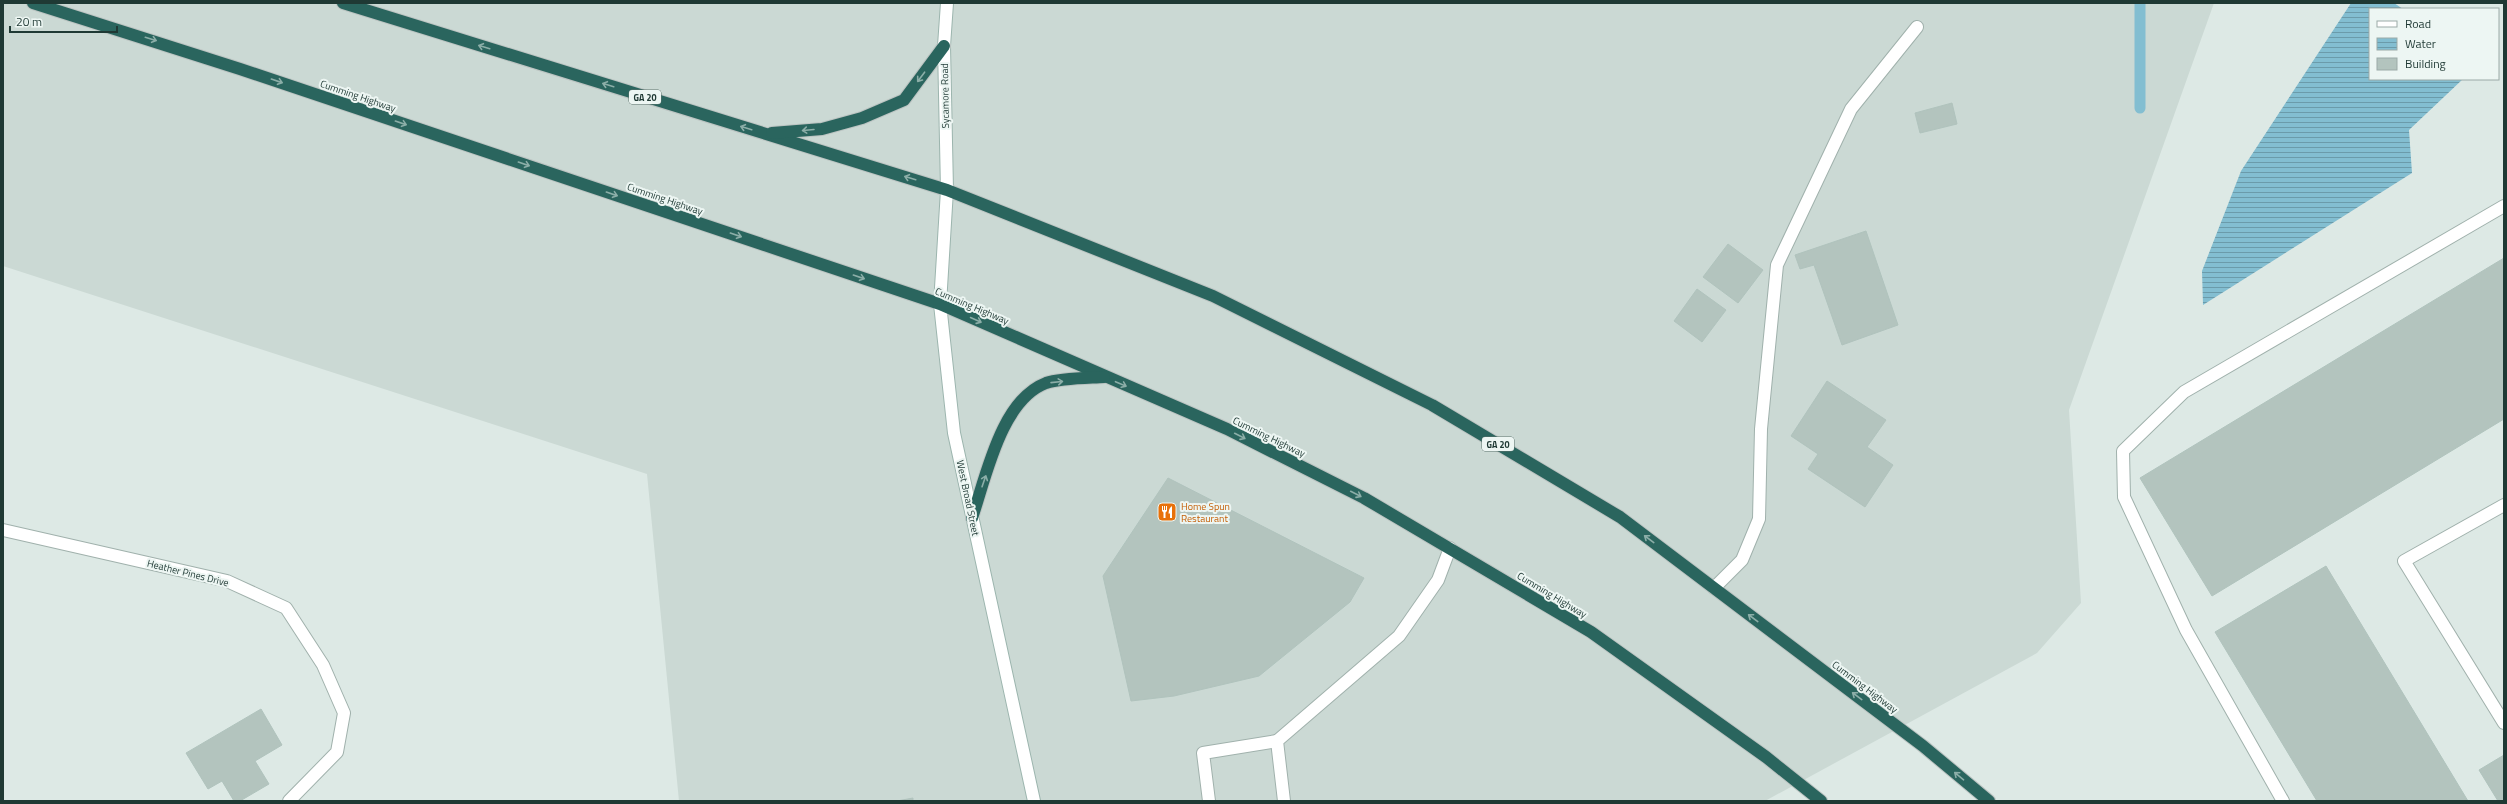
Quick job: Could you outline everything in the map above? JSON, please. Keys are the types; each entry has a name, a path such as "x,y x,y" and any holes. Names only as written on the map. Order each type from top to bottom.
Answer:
{"highway":[{"name":"Cumming Highway","path":"33,3 240,69 940,304 1234,433 1364,498 1592,632 1766,757 1820,801"},
{"name":"Cumming Highway","path":"343,3 947,190 1213,296 1432,405 1620,517 1922,746 1990,801"},
{"path":"764,134 822,129 862,118 904,100 944,46"},
{"path":"972,518 1001,432 1023,398 1047,383 1104,377"}],"street":[{"name":"Sycamore Road","path":"947,3 944,46 947,190"},
{"path":"1714,588 1742,560 1759,519 1761,429 1777,265 1851,109 1917,27"},
{"name":"West Broad Street","path":"947,190 940,304 954,433 1034,801"},
{"path":"2283,801 2186,630 2124,497 2123,451 2184,392 2504,206"},
{"path":"2503,506 2404,561 2504,723"},
{"name":"Heather Pines Drive","path":"3,530 227,581 286,608 323,665 344,713 336,752 289,801"},
{"path":"1209,801 1203,753 1277,741 1399,636 1438,580 1450,548"},
{"path":"1277,741 1284,801"}],"shaded area":[{"path":"3,3 2214,3 2069,410 2081,603 2037,653 1765,801 679,801 647,474 3,266"}],"water":[{"path":"2351,3 2394,3 2402,8 2369,8 2369,80 2462,80 2409,130 2412,173 2203,305 2202,271 2241,171"}],"building":[{"path":"1952,103 1957,124 1920,133 1915,113"},
{"path":"1866,231 1898,325 1842,345 1814,265 1800,269 1795,255"},
{"path":"1728,244 1763,270 1738,303 1703,277"},
{"path":"2504,258 2504,419 2212,596 2140,478"},
{"path":"1697,289 1726,310 1702,342 1674,321"},
{"path":"1827,381 1886,420 1867,447 1893,465 1865,507 1808,469 1818,454 1791,436"},
{"path":"1168,478 1364,578 1350,602 1259,676 1174,696 1131,701 1103,576"},
{"path":"2326,566 2468,801 2317,801 2215,632"},
{"path":"261,709 282,745 255,761 269,784 240,801 234,801 222,781 208,789 186,753"},
{"path":"2504,755 2504,801 2498,801 2479,770"},
{"path":"913,798 913,801 897,801"}],"waterway":[{"path":"2140,3 2140,108"}],"place":[{"name":"Home Spun Restaurant","path":"1167,512"}]}
